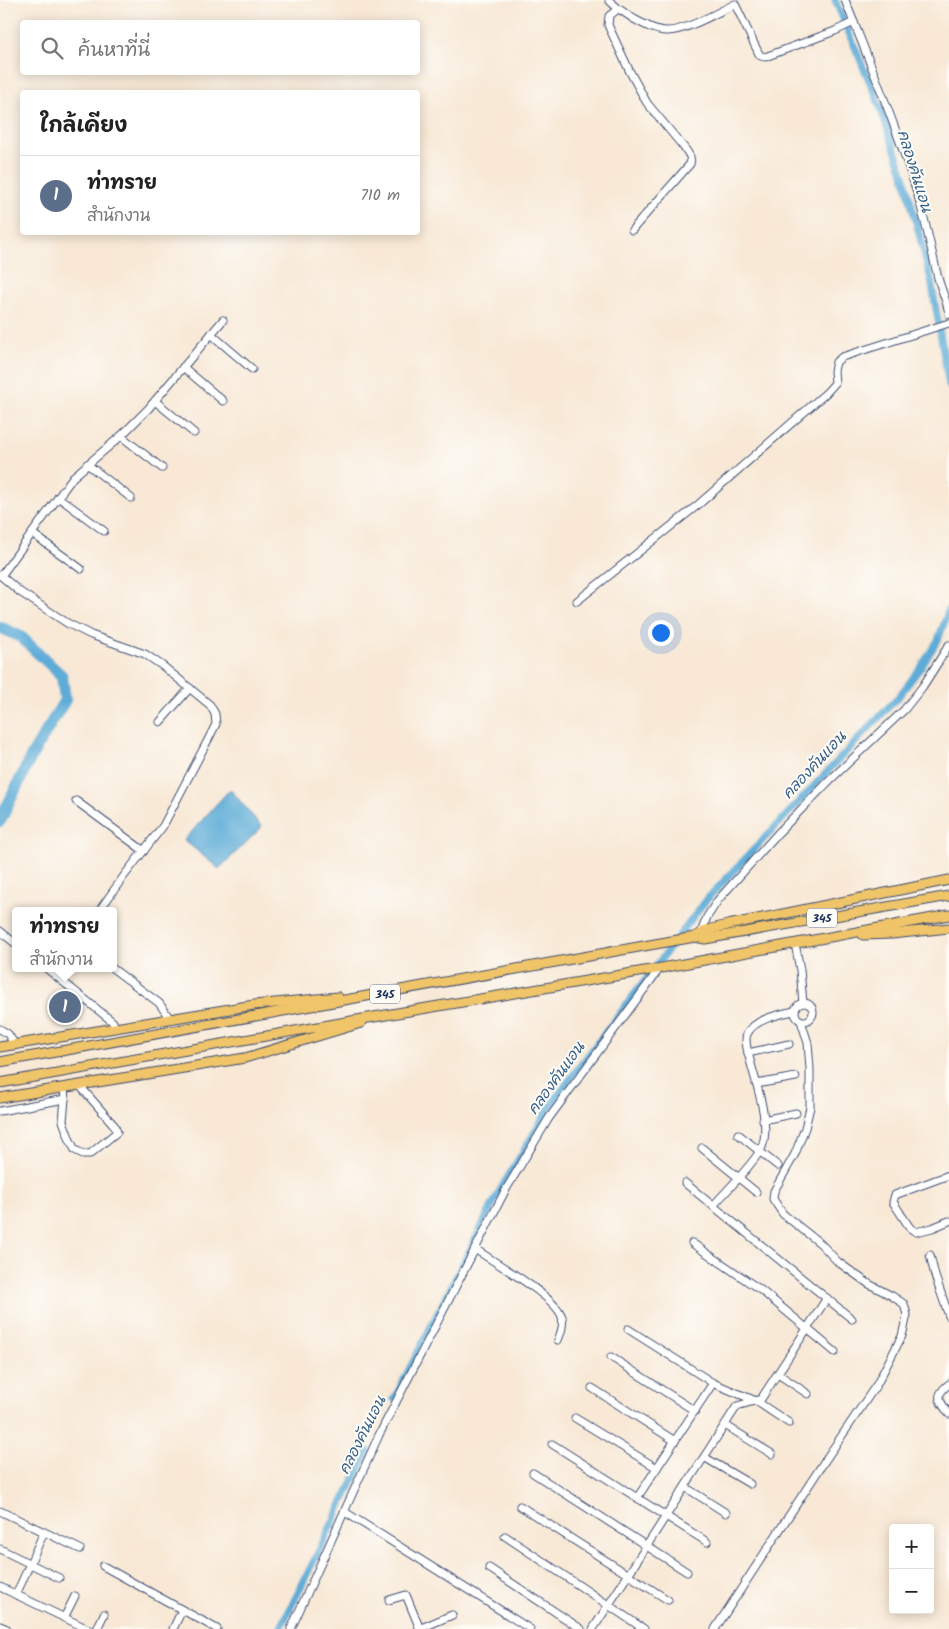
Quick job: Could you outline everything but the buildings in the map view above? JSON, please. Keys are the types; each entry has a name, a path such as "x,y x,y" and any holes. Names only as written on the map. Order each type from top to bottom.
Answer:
{"main road":[{"name":"345","path":"696,937 728,925 949,880"},
{"name":"345","path":"0,1062 655,944 949,896"},
{"name":"345","path":"0,1083 949,915"},
{"name":"345","path":"840,935 892,934 949,928"},
{"path":"1,1046 170,1020 254,1004 395,992"},
{"path":"235,1008 239,1009 241,1013 238,1020"},
{"path":"0,1098 245,1058 357,1025 374,1016"},
{"path":"225,1044 233,1048 235,1052 231,1061"}],"street":[{"path":"609,0 618,9 645,25 665,31 684,27 734,2 761,56 765,57 851,24"},
{"path":"844,0 851,24 888,110 910,172 928,232 938,278 948,304 949,314"},
{"path":"618,9 609,16 608,25 630,72 647,103 691,158 690,164 632,230"},
{"path":"101,907 163,826 216,724 215,714 210,705 164,667 145,654 91,635 67,623 20,592 1,575 33,534 73,477 121,436 155,401 223,320"},
{"path":"577,601 699,504 826,393 835,383 834,371 836,362 842,357 949,323"},
{"path":"211,334 252,370"},
{"path":"183,367 223,401"},
{"path":"155,401 194,434"},
{"path":"121,436 162,468"},
{"path":"88,464 131,498"},
{"path":"58,497 104,531"},
{"path":"33,534 81,569"},
{"path":"696,937 718,900 772,841 830,780 904,710 923,686 949,645"},
{"path":"160,722 190,688"},
{"path":"76,801 144,851"},
{"path":"0,931 12,941"},
{"path":"795,943 803,1003"},
{"path":"291,1629 379,1435 505,1191 548,1118 658,968"},
{"path":"51,972 113,1022 115,1028"},
{"path":"117,972 159,1003 170,1020"},
{"path":"715,1629 877,1384 902,1336 908,1315 904,1304 869,1284 838,1262 821,1244 783,1214 773,1199 774,1191 795,1154 805,1128 810,1107 808,1043 801,1021 796,1017 794,1011 797,1005 803,1003 811,1006 813,1014 807,1021 801,1021"},
{"path":"713,1206 753,1161 762,1147 765,1128 748,1053 747,1035 753,1027 769,1017 794,1011"},
{"path":"0,1029 8,1034 15,1045"},
{"path":"748,1053 789,1044"},
{"path":"756,1084 796,1077"},
{"path":"64,1088 63,1121 70,1140 75,1150 82,1154 90,1154 117,1132 114,1125 80,1086"},
{"path":"0,1111 65,1099"},
{"path":"763,1120 796,1113"},
{"path":"738,1134 778,1166"},
{"path":"702,1148 756,1192"},
{"path":"949,1175 895,1195 893,1202 910,1228 916,1232 949,1221"},
{"path":"685,1184 852,1319"},
{"path":"692,1243 762,1291 835,1352"},
{"path":"476,1250 533,1288 554,1305 562,1317 563,1323 558,1340"},
{"path":"930,1255 949,1316"},
{"path":"593,1629 737,1406 761,1400 827,1298"},
{"path":"628,1329 713,1383 756,1401 789,1423"},
{"path":"611,1357 695,1411"},
{"path":"778,1374 808,1394"},
{"path":"637,1498 713,1383"},
{"path":"949,1384 940,1392 939,1399 949,1414"},
{"path":"592,1388 675,1441"},
{"path":"575,1418 657,1468"},
{"path":"725,1424 772,1454"},
{"path":"552,1444 708,1542"},
{"path":"704,1457 750,1484"},
{"path":"533,1474 687,1572"},
{"path":"685,1487 726,1513"},
{"path":"520,1506 668,1600"},
{"path":"0,1511 80,1549"},
{"path":"345,1512 530,1629"},
{"path":"16,1594 44,1532"},
{"path":"505,1536 644,1629"},
{"path":"0,1550 59,1578"},
{"path":"103,1566 217,1629"},
{"path":"489,1568 581,1629"},
{"path":"0,1587 88,1629"},
{"path":"389,1600 406,1595 420,1629 452,1616"},
{"path":"64,1618 75,1596"},
{"path":"173,1629 182,1610"},
{"path":"97,1629 104,1614"},
{"path":"0,1626 7,1629"}],"water":[{"path":"230,789 262,827 219,869 184,840"}],"waterway":[{"name":"คลองคันแอน","path":"835,0 880,107 904,176 931,280 949,386"},
{"name":"คลองคันแอน","path":"394,1399 500,1190 550,1106 707,899 899,696 938,640 949,609"},
{"path":"0,627 21,637 62,676 65,700 32,755 0,821"},
{"name":"คลองคันแอน","path":"280,1629 368,1451"}],"place":[{"name":"ท่าทราย","path":"65,1007"}]}
